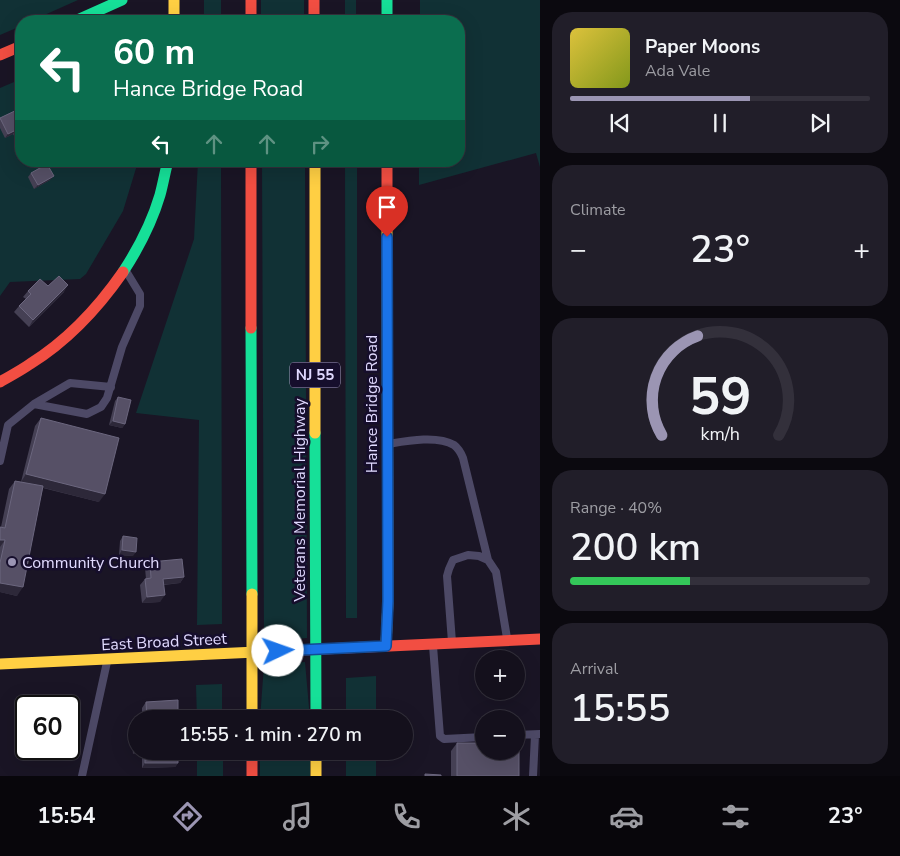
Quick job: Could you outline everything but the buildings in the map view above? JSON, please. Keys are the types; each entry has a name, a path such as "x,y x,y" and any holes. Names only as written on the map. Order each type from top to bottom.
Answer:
{"main road":[{"path":"88,15 122,0"},
{"path":"174,0 174,15"},
{"path":"251,0 251,15"},
{"path":"314,0 314,15"},
{"path":"386,0 387,15"},
{"path":"0,56 15,49"},
{"path":"0,382 48,352 74,330 98,307 119,280 150,223 157,206 167,167"},
{"path":"251,167 252,710"},
{"name":"Veterans Memorial Highway","path":"315,167 316,710"},
{"name":"Hance Bridge Road","path":"386,646 388,601 387,167"},
{"name":"East Broad Street","path":"0,664 540,639"},
{"path":"252,760 252,776"},
{"path":"316,760 316,776"}],"lane":[{"path":"34,404 87,414 102,407 111,387 122,347 140,306 140,294 125,269"},
{"path":"0,461 4,427 34,404 70,383 111,387"},
{"path":"388,444 419,440 448,442 456,446 464,458 488,560 496,572 507,640"},
{"path":"452,643 448,569 453,560 468,555 479,556 488,560"},
{"path":"433,644 440,736 444,739 475,737"},
{"path":"82,776 108,660"},
{"path":"533,776 537,734"}],"green space":[{"path":"0,0 78,0 44,15 15,15 15,29 0,35"},
{"path":"204,0 221,0 221,15 204,15"},
{"path":"261,0 304,0 304,15 261,15"},
{"path":"345,0 356,0 356,15 345,15"},
{"path":"420,0 540,0 540,167 536,153 419,185 419,167 465,167 465,15 420,15"},
{"path":"15,82 15,167 136,167 123,211 86,274 80,279 10,282 0,296 0,88"},
{"path":"198,167 221,167 222,624 197,625 199,420 136,413 194,239"},
{"path":"262,167 305,167 307,638 264,642"},
{"path":"345,167 357,167 357,618 346,618"},
{"path":"305,662 309,710 261,710 264,665"},
{"path":"376,676 376,710 346,710 346,678"},
{"path":"222,684 222,710 197,710 196,685"},
{"path":"197,760 223,760 223,776 197,776"},
{"path":"260,760 310,760 310,776 260,776"},
{"path":"346,760 376,760 376,776 346,776"}],"traffic: fast":[{"path":"88,15 122,0"},
{"path":"387,0 387,15"},
{"path":"123,272 149,225 160,195 167,167"},
{"path":"251,328 252,594"},
{"path":"315,433 316,710"}],"traffic: slow":[{"path":"174,0 174,15"},
{"path":"315,167 315,433"},
{"path":"386,646 388,601 387,227"},
{"path":"252,594 252,710"},
{"path":"0,664 280,651"},
{"path":"316,760 316,776"}],"traffic: jam":[{"path":"251,0 251,15"},
{"path":"314,0 314,15"},
{"path":"0,55 15,49"},
{"path":"251,167 251,328"},
{"path":"387,167 387,227"},
{"path":"0,382 57,345 92,311 123,272"},
{"path":"280,651 540,639"},
{"path":"252,760 252,776"}],"place":[{"name":"Community Church","path":"12,562"}],"route":[{"path":"278,651 386,646 388,601 387,237"}]}
